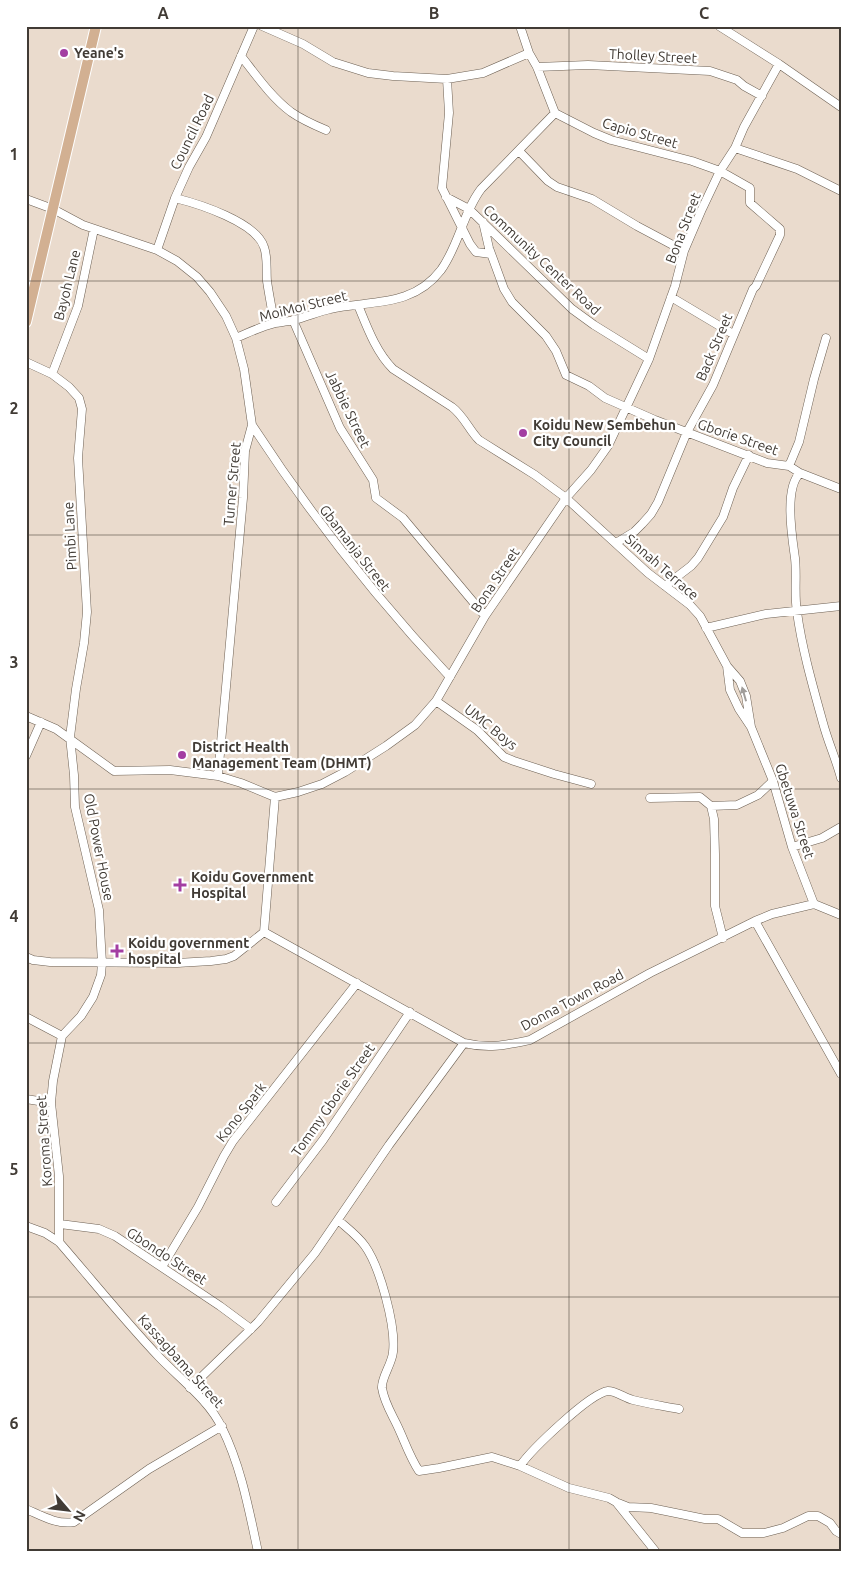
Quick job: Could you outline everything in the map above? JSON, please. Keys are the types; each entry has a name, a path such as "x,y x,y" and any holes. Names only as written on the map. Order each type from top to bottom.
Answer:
{"main road":[{"path":"26,322 91,26"},
{"path":"26,294 96,26"}],"street":[{"name":"Council Road","path":"157,250 189,167 206,137 254,26"},
{"path":"262,26 303,44 333,62 351,69 385,75 447,79 483,73 529,53"},
{"path":"520,26 529,53 537,67 555,113"},
{"path":"719,26 779,64 841,107"},
{"path":"241,56 282,105 326,130"},
{"name":"Bona Street","path":"275,797 322,784 345,772 415,725 436,701 485,616 566,498 591,470 608,446 649,359 671,297 684,251 702,209 720,171 735,148 744,127 779,64"},
{"name":"Tholley Street","path":"537,67 588,65 710,71 737,80 762,96"},
{"path":"447,79 449,113 442,188 470,244 476,252 491,254"},
{"name":"MoiMoi Street","path":"236,338 274,323 293,320 330,309 385,303 403,297 423,286 434,278 442,268 462,228 473,199 481,188 555,113"},
{"name":"Capio Street","path":"555,113 611,140 692,161 720,171"},
{"path":"735,148 797,168 841,191"},
{"path":"519,151 548,182 592,199 636,226 684,251"},
{"name":"Back Street","path":"616,543 634,532 651,514 658,502 687,432 714,384 753,289 780,236 780,229 750,204 750,188 720,171"},
{"name":"Community Center Road","path":"446,197 469,209 484,222 572,309 649,359"},
{"path":"176,198 215,211 244,226 260,238 265,247 268,288 274,323"},
{"name":"Turner Street","path":"26,199 50,207 94,229 157,250 177,261 197,277 220,308 236,338 244,369 252,425 245,451 243,498 218,776"},
{"name":"Gborie Street","path":"484,222 491,254 504,289 512,302 546,336 556,351 566,375 589,386 605,398 687,432 767,463 790,466 800,472 841,488"},
{"name":"Bayoh Lane","path":"52,374 78,306 94,229"},
{"path":"671,297 733,334"},
{"path":"358,305 385,361 392,369 452,407 459,413 479,440 535,475 566,498"},
{"name":"Jabbie Street","path":"293,320 340,428 372,480 376,498 403,518 485,616"},
{"path":"790,466 799,442 826,338"},
{"name":"Pimbi Lane","path":"26,362 52,374 69,387 78,398 82,409 78,458 87,612 70,737"},
{"name":"Gbamanja Street","path":"252,425 299,496 353,566 401,625 450,677"},
{"path":"665,586 691,566 698,558 723,517 733,488 749,455"},
{"path":"800,472 795,477 791,514 796,564 796,610 802,645 823,724 841,778"},
{"name":"Sinnah Terrace","path":"566,498 648,573 690,605 700,616 727,666 743,687 751,727"},
{"path":"706,628 746,618 796,610 841,606"},
{"name":"Sinnah Terrace","path":"727,666 730,690 739,709 751,727"},
{"name":"UMC Boys","path":"436,701 477,730 504,756 554,774 591,784"},
{"path":"26,716 70,737 114,771 170,770 218,776 275,797 264,932 234,956 226,959 176,963 50,962 33,960 26,957"},
{"path":"26,756 41,722"},
{"name":"Gbetuwa Street","path":"751,727 773,781 792,847 814,904"},
{"name":"Old Power House","path":"70,737 75,807 99,910 102,963"},
{"path":"711,806 737,805 758,795 773,781"},
{"path":"650,798 700,797 711,806 714,818 715,906 723,938"},
{"path":"792,847 822,838 841,828"},
{"path":"814,904 841,915"},
{"name":"Donna Town Road","path":"264,932 464,1043 482,1047 530,1040 650,974 755,921 772,914 814,904"},
{"path":"755,921 841,1074"},
{"path":"26,1017 62,1036 81,1016 93,996 101,975 102,963"},
{"name":"Kono Spark","path":"162,1267 198,1207 233,1141 357,983"},
{"name":"Tommy Gborie Street","path":"276,1202 323,1140 410,1012"},
{"name":"Koroma Street","path":"59,1242 59,1176 51,1102 62,1036"},
{"path":"190,1388 250,1329 315,1253 400,1130 464,1043"},
{"path":"26,1099 51,1102"},
{"path":"338,1220 365,1245 377,1269 389,1310 394,1344 392,1360 382,1385 383,1394 386,1405 412,1460 420,1471 492,1457 520,1466 569,1488 609,1498 628,1507 651,1508 705,1519 718,1519 742,1533 764,1533 783,1528 808,1516 818,1516 830,1523 841,1534"},
{"name":"Gbondo Street","path":"60,1224 89,1227 106,1232 220,1306 250,1329"},
{"name":"Kassagbama Street","path":"26,1226 44,1233 59,1242 114,1306 209,1408 222,1426 241,1479 258,1552"},
{"path":"520,1466 527,1456 564,1420 599,1394 608,1391 632,1400 679,1409"},
{"path":"26,1510 57,1522 66,1524 74,1522 156,1465 222,1426"},
{"path":"616,1502 656,1552"}],"place":[{"name":"Yeane's","path":"64,53"},
{"name":"Koidu New Sembehun City Council","path":"523,433"},
{"name":"District Health Management Team (DHMT)","path":"182,755"},
{"name":"Koidu Government Hospital","path":"180,885"},
{"name":"Koidu government hospital","path":"117,951"}]}
